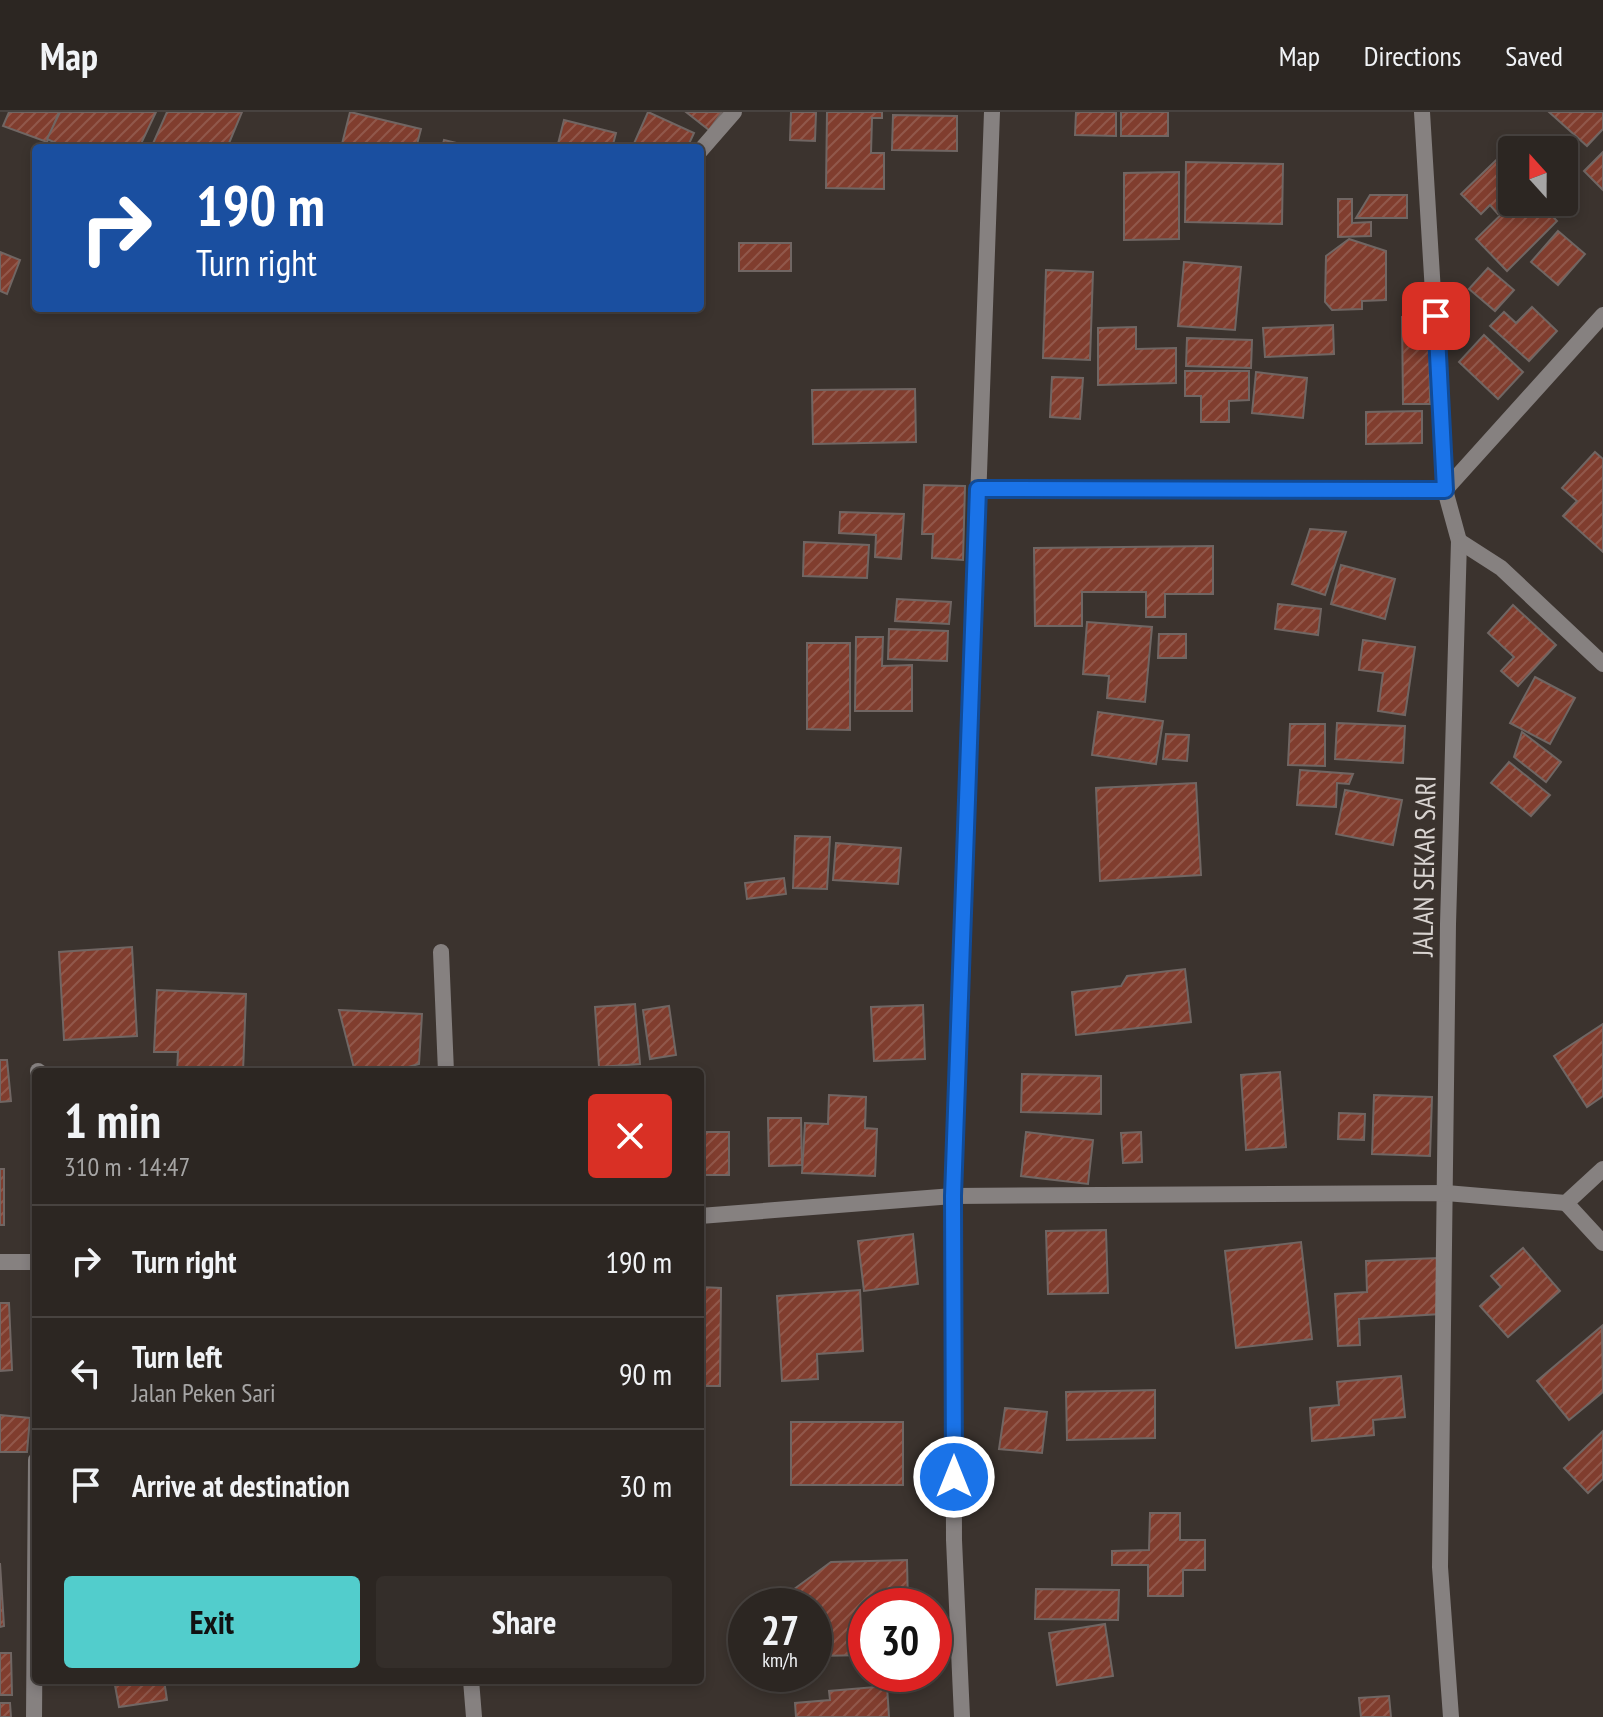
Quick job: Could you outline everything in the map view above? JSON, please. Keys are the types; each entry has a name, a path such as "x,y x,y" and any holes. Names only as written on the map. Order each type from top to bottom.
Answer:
{"street":[{"path":"704,146 734,112"},
{"path":"962,1717 954,1540 953,1196 992,112"},
{"name":"JALAN SEKAR SARI","path":"1422,112 1445,490 1459,541 1448,924 1440,1567 1451,1717"},
{"path":"978,489 1445,490 1603,315"},
{"path":"1459,541 1501,568 1603,664"},
{"path":"441,952 446,1068"},
{"path":"1566,1203 1603,1169"},
{"path":"704,1216 953,1196 1446,1193 1566,1203 1603,1243"},
{"path":"0,1262 32,1262"},
{"path":"34,1684 34,1717"},
{"path":"471,1684 474,1717"}],"building":[{"path":"9,112 59,112 47,142 3,126"},
{"path":"60,112 156,112 141,144 58,144 47,139"},
{"path":"167,112 242,112 229,144 153,144"},
{"path":"350,112 421,129 417,144 342,144"},
{"path":"648,112 694,133 689,144 634,144"},
{"path":"686,112 722,112 709,130"},
{"path":"791,112 816,112 815,141 790,140"},
{"path":"827,112 882,112 882,118 872,118 871,153 884,153 884,189 826,188"},
{"path":"1076,112 1116,112 1116,136 1075,135"},
{"path":"1121,112 1168,112 1168,136 1121,136"},
{"path":"1549,112 1603,112 1603,129 1587,146"},
{"path":"893,115 957,116 957,151 892,150"},
{"path":"564,120 616,133 613,144 558,144"},
{"path":"1603,152 1603,190 1584,171"},
{"path":"1498,158 1498,214 1490,205 1481,214 1461,194"},
{"path":"1186,162 1283,164 1282,224 1185,222"},
{"path":"1179,172 1179,239 1124,240 1124,173"},
{"path":"1370,195 1407,195 1407,218 1356,218"},
{"path":"1338,199 1352,199 1352,223 1371,222 1371,236 1338,237"},
{"path":"1500,216 1552,216 1557,221 1507,271 1476,239"},
{"path":"1558,231 1585,254 1558,285 1531,262"},
{"path":"1349,239 1386,251 1386,300 1362,301 1362,309 1332,310 1325,302 1326,256"},
{"path":"739,243 791,243 791,271 739,271"},
{"path":"0,252 20,260 7,294 0,291"},
{"path":"1184,262 1241,267 1235,330 1178,326"},
{"path":"1488,268 1514,290 1495,311 1469,289"},
{"path":"1046,270 1093,272 1090,360 1043,358"},
{"path":"1532,307 1557,331 1529,361 1490,326 1504,312 1516,323"},
{"path":"1402,317 1429,317 1430,404 1403,404"},
{"path":"1333,325 1334,354 1265,357 1263,328"},
{"path":"1136,327 1136,349 1176,348 1176,383 1098,385 1098,328"},
{"path":"1484,335 1523,372 1498,399 1459,362"},
{"path":"1187,338 1252,340 1251,368 1186,366"},
{"path":"1185,371 1249,371 1249,400 1229,401 1229,422 1201,422 1201,396 1185,396"},
{"path":"1256,372 1307,378 1303,418 1252,413"},
{"path":"1052,377 1083,378 1080,419 1050,417"},
{"path":"915,389 916,442 813,444 812,390"},
{"path":"1422,411 1422,443 1366,444 1366,412"},
{"path":"1595,452 1603,459 1603,552 1563,516 1577,501 1562,488"},
{"path":"924,485 965,486 963,560 932,558 933,534 922,534"},
{"path":"840,512 904,514 901,559 875,557 876,535 839,533"},
{"path":"1310,529 1346,532 1325,595 1292,584"},
{"path":"804,542 869,545 867,578 803,576"},
{"path":"1213,546 1213,594 1165,594 1165,617 1146,617 1146,592 1082,592 1082,626 1035,626 1034,548"},
{"path":"1341,565 1395,579 1385,619 1331,604"},
{"path":"897,599 951,602 949,624 895,621"},
{"path":"1278,604 1321,609 1318,635 1275,629"},
{"path":"1513,605 1556,645 1518,686 1501,671 1514,657 1488,633"},
{"path":"1087,622 1152,627 1145,702 1107,698 1109,676 1083,674"},
{"path":"889,629 948,631 947,661 888,659"},
{"path":"1159,634 1186,634 1186,658 1158,658"},
{"path":"856,637 883,637 882,666 912,665 912,711 855,711"},
{"path":"1363,640 1415,647 1405,715 1378,711 1383,673 1359,670"},
{"path":"807,643 850,643 850,730 807,729"},
{"path":"1535,677 1575,698 1550,744 1510,723"},
{"path":"1098,712 1163,721 1156,764 1092,755"},
{"path":"1337,723 1405,726 1403,763 1335,759"},
{"path":"1290,724 1325,724 1325,766 1288,765"},
{"path":"1522,732 1561,762 1546,782 1514,757"},
{"path":"1166,734 1189,735 1187,761 1163,759"},
{"path":"1509,762 1550,795 1531,816 1491,783"},
{"path":"1300,770 1353,774 1349,784 1337,783 1336,807 1297,805"},
{"path":"1196,783 1201,875 1100,881 1096,788"},
{"path":"1345,790 1402,800 1393,845 1336,834"},
{"path":"795,836 830,837 827,889 793,888"},
{"path":"836,843 901,848 898,884 833,880"},
{"path":"784,878 786,894 747,899 745,883"},
{"path":"132,947 137,1036 64,1040 59,952"},
{"path":"1185,969 1191,1022 1076,1035 1072,992 1121,986 1127,976"},
{"path":"157,990 246,994 243,1068 177,1068 178,1052 154,1052"},
{"path":"635,1004 640,1064 599,1067 595,1007"},
{"path":"923,1005 925,1059 874,1061 871,1007"},
{"path":"669,1006 676,1055 650,1059 643,1010"},
{"path":"339,1010 422,1014 419,1064 404,1068 354,1068"},
{"path":"1603,1024 1603,1096 1587,1107 1554,1056"},
{"path":"0,1060 7,1060 11,1101 0,1102"},
{"path":"1280,1072 1286,1147 1246,1150 1241,1075"},
{"path":"1022,1074 1101,1076 1101,1114 1021,1112"},
{"path":"829,1095 866,1097 865,1128 877,1129 875,1176 802,1173 805,1123 828,1124"},
{"path":"1374,1095 1432,1097 1430,1156 1372,1154"},
{"path":"1339,1113 1365,1114 1364,1140 1338,1139"},
{"path":"768,1118 801,1118 802,1165 769,1166"},
{"path":"704,1132 729,1132 729,1175 704,1175"},
{"path":"1026,1132 1093,1140 1088,1184 1021,1176"},
{"path":"1141,1132 1142,1162 1123,1163 1121,1133"},
{"path":"0,1169 4,1169 4,1225 0,1225"},
{"path":"1106,1230 1108,1293 1048,1294 1046,1231"},
{"path":"913,1234 918,1284 864,1291 858,1241"},
{"path":"1301,1242 1312,1339 1236,1348 1225,1251"},
{"path":"1523,1248 1560,1291 1508,1337 1480,1306 1501,1287 1491,1276"},
{"path":"1438,1258 1441,1314 1359,1319 1360,1345 1338,1346 1335,1294 1367,1292 1366,1261"},
{"path":"704,1287 721,1288 720,1386 704,1386"},
{"path":"860,1290 863,1351 817,1354 818,1379 782,1381 777,1296"},
{"path":"0,1303 9,1303 12,1370 0,1371"},
{"path":"1602,1326 1603,1392 1569,1420 1537,1381"},
{"path":"1401,1376 1405,1417 1373,1420 1374,1435 1312,1441 1310,1408 1339,1405 1337,1382"},
{"path":"1155,1390 1155,1438 1067,1440 1066,1392"},
{"path":"1005,1408 1047,1412 1042,1453 999,1449"},
{"path":"0,1415 30,1418 27,1452 0,1452"},
{"path":"791,1422 903,1422 903,1485 791,1485"},
{"path":"1603,1431 1603,1479 1588,1493 1564,1468"},
{"path":"1150,1513 1180,1513 1180,1540 1205,1540 1205,1570 1183,1570 1183,1596 1148,1596 1148,1565 1112,1565 1112,1551 1149,1550"},
{"path":"907,1560 908,1588 848,1588 848,1655 832,1656 832,1588 796,1588 831,1562"},
{"path":"0,1563 4,1626 0,1627"},
{"path":"1036,1589 1119,1590 1118,1620 1035,1619"},
{"path":"1105,1624 1113,1676 1057,1685 1049,1633"},
{"path":"0,1653 11,1653 12,1695 0,1695"},
{"path":"115,1684 165,1684 167,1700 119,1707"},
{"path":"829,1692 887,1692 889,1717 796,1717 795,1703 830,1700"},
{"path":"1389,1696 1391,1717 1361,1717 1359,1698"},
{"path":"0,1703 10,1703 11,1717 0,1717"}],"route":[{"path":"954,1477 953,1196 978,489 1445,490 1436,316"}]}
